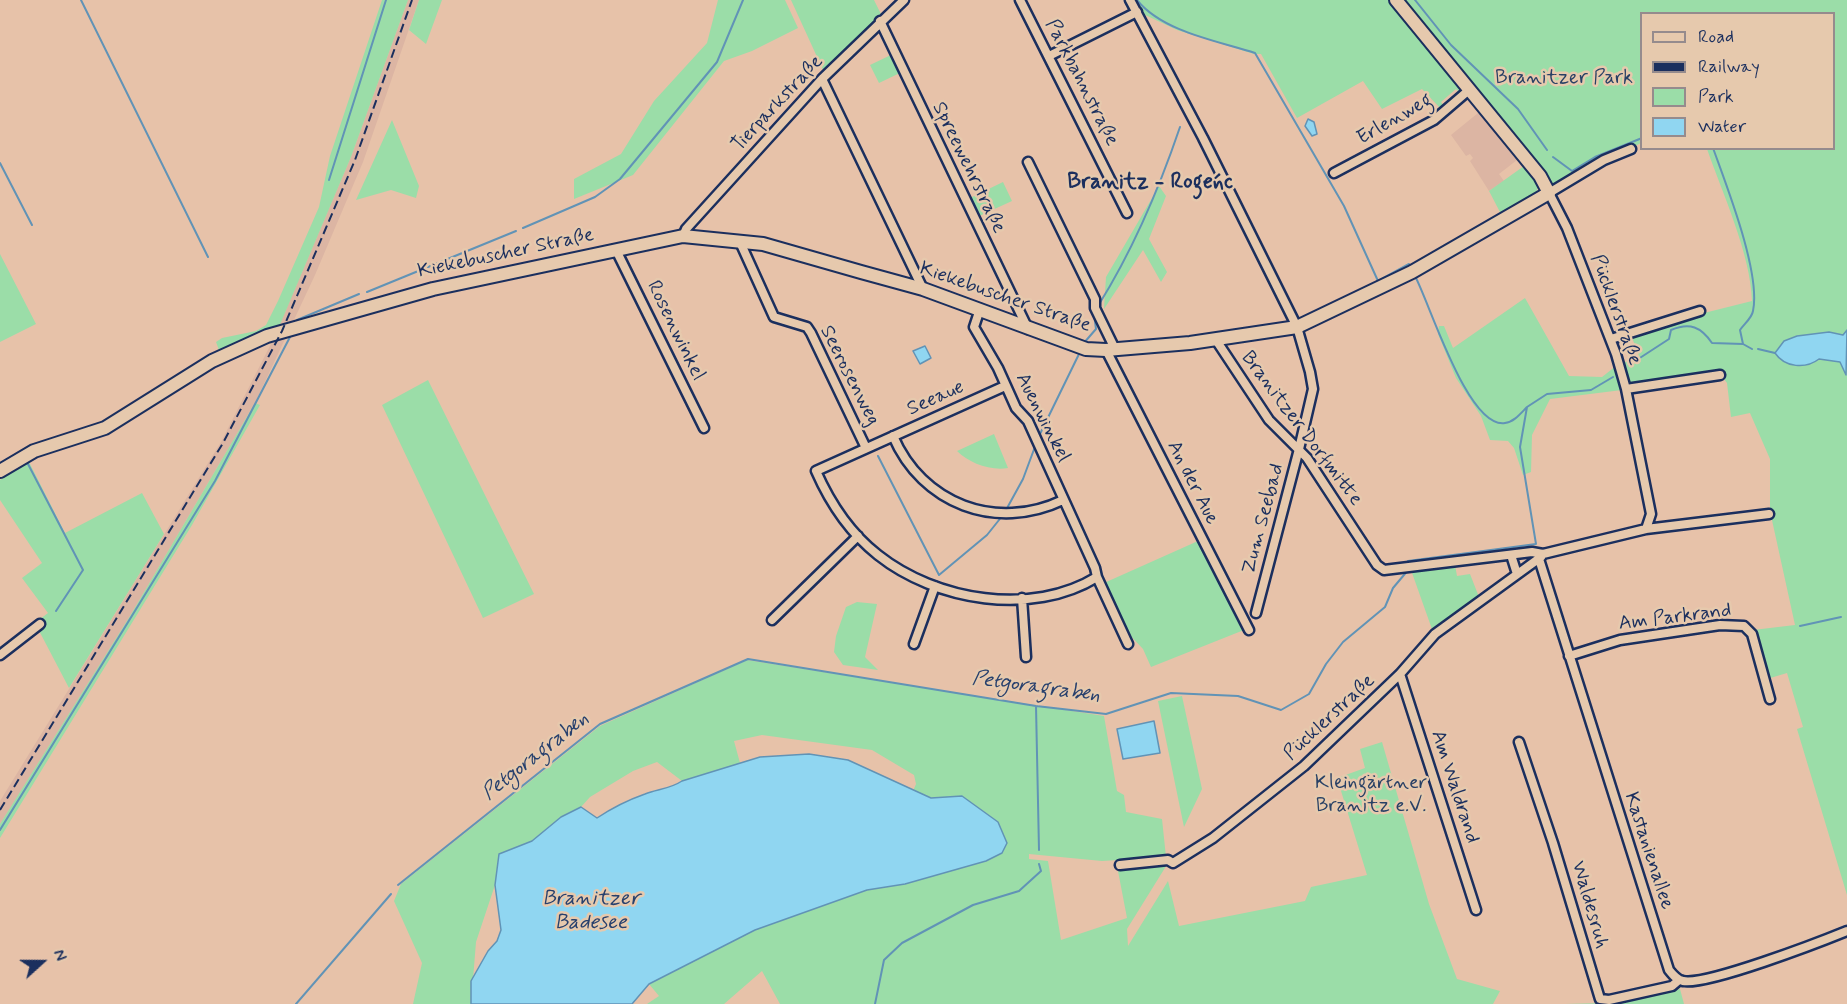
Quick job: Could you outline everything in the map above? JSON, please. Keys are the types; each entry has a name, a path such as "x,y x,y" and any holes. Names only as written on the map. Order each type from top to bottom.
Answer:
{"street":[{"name":"Tierparkstraße","path":"683,236 686,229 822,80 904,0"},
{"name":"Parkbahnstraße","path":"1020,0 1127,213"},
{"name":"Zum Seebad","path":"1130,0 1297,327 1313,389 1256,613"},
{"path":"1396,0 1540,176 1549,193 1604,160 1631,149"},
{"path":"1049,56 1137,12"},
{"name":"Spreewehrstraße","path":"880,21 1028,329"},
{"path":"822,80 923,289"},
{"name":"Erlenweg","path":"1334,173 1434,120 1469,90"},
{"name":"An der Aue","path":"1028,162 1095,298 1095,308 1111,350 1249,630"},
{"name":"Kiekebuscher Straße","path":"0,471 34,451 105,428 222,356 282,331 433,289 683,236 763,244 923,289 1071,345 1111,350 1216,340 1297,327 1412,272 1549,193"},
{"name":"Pücklerstraße","path":"1549,193 1568,228 1611,339 1626,389 1651,514 1646,529"},
{"name":"Seerosenweg","path":"740,242 774,317 807,327 811,333 866,447"},
{"name":"Rosenwinkel","path":"616,250 704,428"},
{"name":"Auenwinkel","path":"980,309 974,327 1016,408 1028,421 1128,644"},
{"path":"1611,339 1700,311"},
{"name":"Branitzer Dorfmitte","path":"1216,340 1269,420 1299,449 1377,565 1384,570 1511,555 1541,556 1556,549 1646,529"},
{"path":"1626,389 1720,375"},
{"name":"Seeaue","path":"858,536 834,506 816,471 1005,386"},
{"path":"893,436 907,463 933,489 962,507 1003,514 1027,512 1063,500"},
{"path":"1646,529 1769,514"},
{"path":"772,620 858,536 879,555 935,586 981,597 1022,598 1075,588 1097,577"},
{"path":"1511,555 1517,574"},
{"name":"Pücklerstraße","path":"1120,865 1168,860 1173,862 1213,838 1311,760 1400,674 1435,634 1541,556"},
{"name":"Kastanienallee","path":"1541,556 1569,656 1669,970 1679,980"},
{"path":"914,644 935,586"},
{"path":"1022,598 1026,657"},
{"path":"0,655 40,624"},
{"name":"Am Parkrand","path":"1569,656 1620,639 1720,625 1744,626 1752,634 1770,699"},
{"name":"Am Waldrand","path":"1400,674 1476,910"},
{"name":"Waldesruh","path":"1519,742 1553,843 1600,999 1609,1000 1672,986 1679,980"},
{"path":"1679,980 1691,982 1705,979 1803,948 1847,931"}],"shaded area":[{"path":"408,0 419,0 363,162 315,275 255,403 130,616 0,824 0,801 221,442 274,338 351,157"},
{"path":"1478,113 1517,160 1499,174 1504,181 1489,191 1470,161 1473,158 1470,154 1466,156 1451,135"}],"green space":[{"path":"382,0 408,0 351,157 279,327 220,353 216,342 222,338 256,331 266,325 278,301 319,207 330,156"},
{"path":"419,0 442,0 426,44 409,30"},
{"path":"718,0 785,0 798,28 752,51 724,61 633,175 574,199 574,179 621,154 654,101 707,43"},
{"path":"791,0 874,0 881,14 824,72"},
{"path":"1134,0 1389,0 1463,91 1460,93 1456,89 1441,102 1444,106 1441,109 1422,89 1382,109 1363,81 1297,118 1261,54 1254,54 1177,30 1141,13"},
{"name":"Branitzer Park","path":"1401,0 1847,0 1847,895 1797,729 1803,727 1787,673 1767,679 1753,630 1795,625 1770,511 1770,459 1750,413 1731,417 1727,383 1720,374 1628,386 1623,363 1639,356 1631,335 1684,318 1752,301 1747,264 1707,150 1835,150 1835,12 1640,12 1640,144 1552,189"},
{"path":"893,54 902,72 879,83 870,65"},
{"path":"392,120 419,186 416,198 391,190 356,200"},
{"path":"1524,166 1539,184 1536,193 1501,214 1489,191"},
{"path":"1003,182 1012,201 977,217 968,199"},
{"path":"1159,186 1166,196 1149,239 1167,272 1161,282 1143,250 1104,309 1106,277"},
{"path":"0,254 36,324 0,342"},
{"path":"1525,298 1569,376 1602,377 1616,366 1622,390 1550,399 1532,435 1531,472 1523,475 1514,448 1508,441 1490,440 1481,416 1456,378 1438,334 1439,326 1444,326 1453,348"},
{"path":"428,380 534,594 483,618 382,405"},
{"path":"255,403 260,405 192,525 0,838 0,824 130,616"},
{"path":"994,434 1008,468 980,465 957,451"},
{"path":"28,460 65,533 142,493 164,534 69,688 35,623 48,613 22,578 42,563 0,500 0,480"},
{"path":"1198,541 1244,630 1151,667 1143,649 1126,631 1104,583"},
{"path":"1455,565 1457,576 1470,574 1479,597 1433,632 1411,570 1430,571"},
{"path":"857,602 877,604 865,657 878,670 843,665 834,652 836,636 846,607"},
{"name":"Kleingärtner Branitz e.V.","path":"747,660 1104,716 1117,791 1124,795 1126,812 1162,819 1166,857 1102,861 1029,854 1029,859 1048,861 1061,940 1127,918 1118,871 1168,863 1127,929 1128,946 1168,881 1179,926 1305,901 1311,887 1367,875 1337,778 1365,768 1360,749 1382,742 1429,904 1457,979 1500,991 1493,1004 780,1004 762,971 724,1004 647,1004 659,996 649,984 755,930 867,890 905,884 986,861 962,796 931,798 913,791 916,784 914,775 872,750 762,735 734,741 740,763 682,781 657,762 633,771 590,797 581,807 561,817 532,841 499,854 495,885 476,942 471,1004 413,1004 422,963 394,901 401,884 600,726"},
{"path":"1182,696 1202,789 1184,827 1158,701"},
{"path":"1680,989 1684,1004 1565,1004 1607,1003"}],"water":[{"path":"1308,119 1314,122 1317,134 1312,136 1305,126"},
{"path":"1847,330 1846,375 1840,362 1819,359 1808,364 1796,365 1784,362 1775,353 1784,341 1797,336 1829,332 1843,335"},
{"path":"925,346 931,358 920,364 913,351"},
{"path":"1154,721 1160,753 1123,759 1117,729"},
{"name":"Branitzer Badesee","path":"809,754 848,760 931,798 962,796 998,822 1007,843 1002,853 986,861 905,884 867,890 755,930 649,984 632,1004 471,1004 471,981 488,951 497,941 501,930 495,885 499,854 532,841 561,817 581,807 597,818 639,796 760,757"}],"waterway":[{"path":"81,0 208,257"},
{"path":"329,180 386,0"},
{"path":"523,228 595,197 620,179 717,62 743,0"},
{"path":"1137,0 1148,11 1176,28 1255,53 1344,206 1378,281 1409,264 1411,268"},
{"path":"1415,0 1451,45 1518,109 1547,150"},
{"path":"1098,306 1123,263 1144,219 1180,127"},
{"path":"1553,157 1572,171 1595,157 1640,139"},
{"path":"1714,150 1734,207 1752,275 1753,311 1750,319 1740,330 1743,344"},
{"path":"0,163 32,225"},
{"path":"367,292 516,231"},
{"path":"1415,276 1452,362 1464,387 1477,406 1491,420 1505,423 1514,419 1527,407"},
{"path":"297,320 359,294"},
{"path":"1083,344 1096,329 1094,314"},
{"name":"Petgoragraben","path":"1629,365 1669,339 1671,330 1684,326 1704,333 1712,343 1743,344 1752,349"},
{"path":"0,830 215,481 290,337"},
{"name":"Petgoragraben","path":"1758,349 1775,353"},
{"path":"1039,436 1080,352"},
{"name":"Petgoragraben","path":"1408,564 1408,561 1536,544 1520,447 1527,407 1547,394 1591,390 1613,377"},
{"path":"1006,510 1023,479 1036,444"},
{"path":"878,456 939,575 987,535 1003,515"},
{"path":"28,464 83,570 56,611"},
{"name":"Petgoragraben","path":"398,885 600,724 748,659 1036,706 1106,714 1171,693 1238,696 1281,710 1309,694 1326,664 1343,642 1385,607 1393,588 1409,569"},
{"path":"1800,626 1841,617"},
{"path":"1036,706 1039,850"},
{"path":"875,1004 884,960 902,943 973,905 1019,891 1041,871 1039,864"},
{"name":"Petgoragraben","path":"296,1004 391,894"}],"railway":[{"path":"0,810 223,443 282,331 355,160 412,0"}],"district":[{"name":"Branitz - Rogeńc","path":"1150,183"}]}
